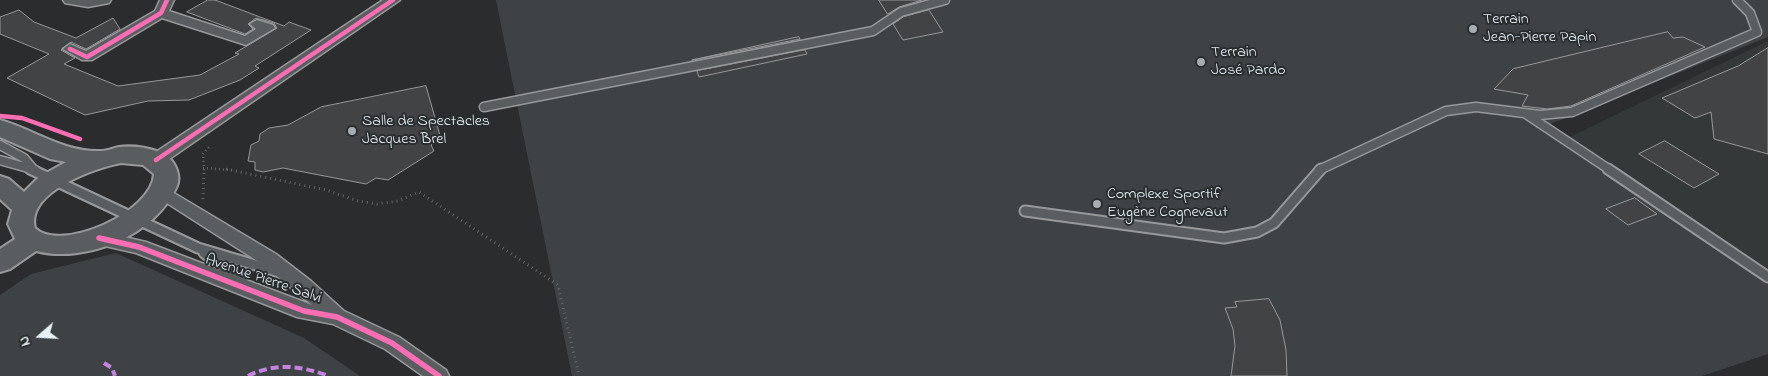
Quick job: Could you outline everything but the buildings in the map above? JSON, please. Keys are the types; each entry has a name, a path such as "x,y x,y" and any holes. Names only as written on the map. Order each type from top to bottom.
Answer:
{"main road":[{"path":"0,128 59,153 99,159"},
{"path":"121,155 141,156 156,160 165,170 166,182 162,192 148,210 136,219 99,238 73,244 50,246 32,241 23,232 20,221 25,208 35,194 44,175 99,159 121,155"},
{"path":"0,185 25,208"},
{"path":"0,262 32,241"}],"street":[{"path":"70,0 88,3 104,0"},
{"path":"156,160 224,112 393,0"},
{"path":"70,49 87,57 164,7 246,41 268,28 257,24"},
{"name":"Avenue Pierre Salvi","path":"162,192 246,244 291,276 317,296 337,317"},
{"name":"Avenue Pierre Salvi","path":"99,238 139,247 304,310 337,317 392,343 439,376"}],"lane":[{"path":"484,107 873,31 901,12 945,0"},
{"path":"1025,211 1200,236 1224,238 1257,232 1274,223 1319,170 1446,111 1476,107 1540,115 1572,112 1757,32 1750,13 1737,0"},
{"path":"1524,112 1768,277"},
{"path":"0,145 24,158 44,175"},
{"path":"0,160 44,175 198,248 291,276"},
{"path":"198,248 259,294"}],"path":[{"path":"189,210 203,199 205,184 204,154 212,143"},
{"path":"203,168 220,168 326,190 358,201 377,204 398,201 419,192 558,285 579,376"}],"shaded area":[{"name":"Complexe Sportif Eugène Cognevaut","path":"496,0 905,0 907,4 925,0 1768,0 1768,37 1548,125 1768,283 1768,354 1702,376 572,376"},
{"path":"1768,41 1768,270 1570,137"},
{"path":"116,253 304,338 360,376 0,376 0,295 31,274"}],"marked path":[{"path":"104,363 112,368 115,376"},
{"path":"248,376 258,371 278,366 298,367 329,376"}],"cycle path":[{"path":"70,49 87,57 161,13 167,0"},
{"path":"156,160 217,117 393,0"},
{"path":"0,116 22,118 80,139"},
{"path":"99,238 139,247 304,311 337,317 392,343 439,376"}],"place":[{"name":"Terrain Jean-Pierre Papin","path":"1473,29"},
{"name":"Terrain José Pardo","path":"1201,62"},
{"name":"Salle de Spectacles Jacques Brel","path":"352,131"},
{"name":"Complexe Sportif Eugène Cognevaut","path":"1097,204"}]}
